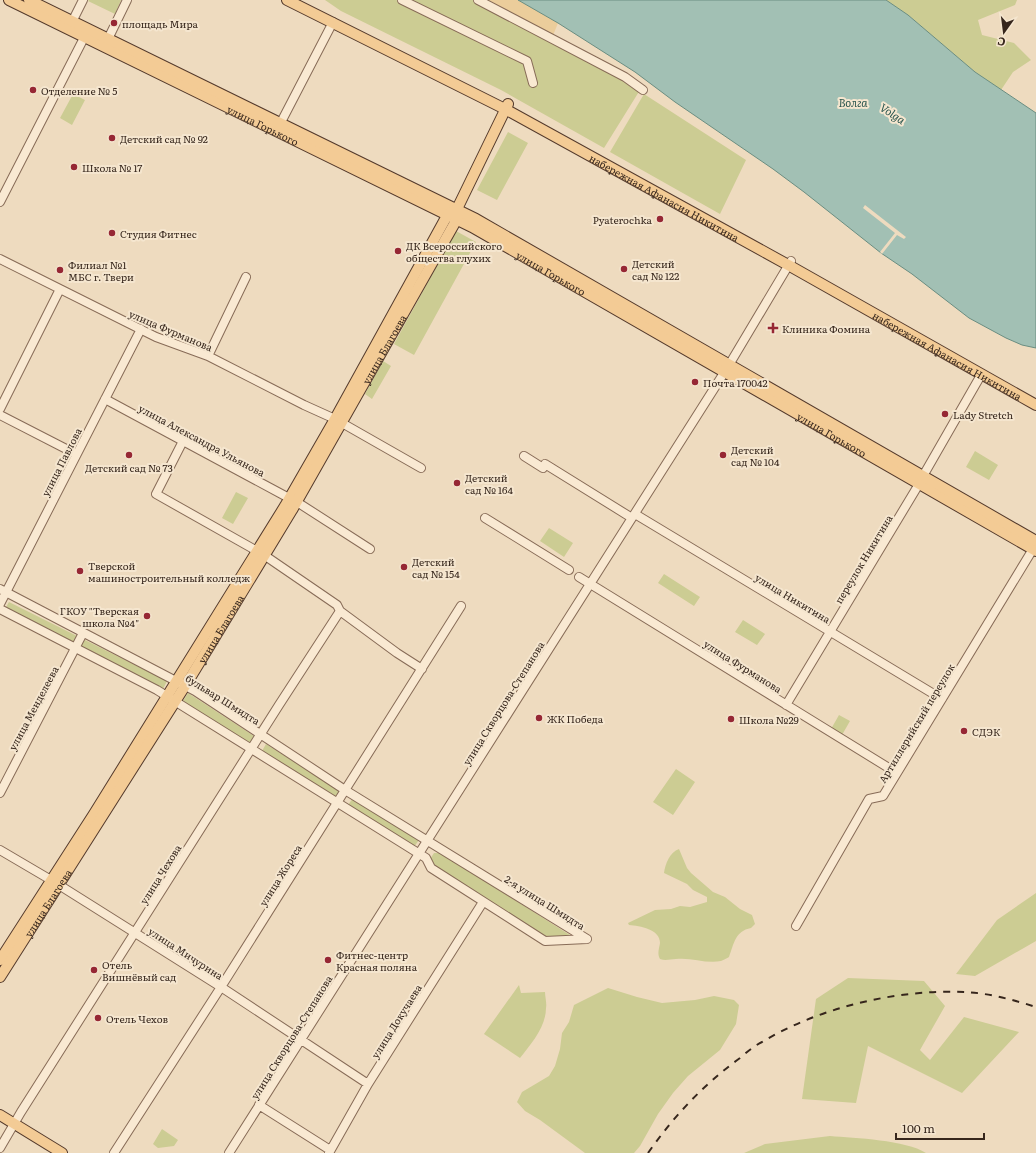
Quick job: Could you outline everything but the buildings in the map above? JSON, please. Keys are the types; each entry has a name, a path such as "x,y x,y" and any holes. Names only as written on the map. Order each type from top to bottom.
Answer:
{"main road":[{"name":"улица Горького","path":"9,0 87,33 454,214 1035,546"},
{"name":"улица Горького","path":"29,0 70,25"},
{"name":"набережная Афанасия Никитина","path":"287,0 506,106"},
{"name":"набережная Афанасия Никитина","path":"300,0 506,106 1036,399"},
{"name":"улица Горького","path":"87,33 108,38 279,127"},
{"name":"улица Благоева","path":"0,977 55,883 261,553 339,421 454,214 506,106"},
{"name":"набережная Афанасия Никитина","path":"789,263 981,375 1036,405"},
{"name":"улица Благоева","path":"0,960 55,883"},
{"path":"0,1115 62,1153"}],"street":[{"path":"70,25 83,0"},
{"path":"108,38 127,0"},
{"path":"402,0 527,61 533,84"},
{"path":"478,0 625,77 643,90"},
{"path":"279,127 333,22"},
{"path":"0,202 87,33"},
{"name":"улица Фурманова","path":"0,259 156,337 208,356 339,421 421,468"},
{"name":"улица Скворцова-Степанова","path":"229,1153 727,369 789,263"},
{"path":"208,356 246,277"},
{"path":"0,409 60,289"},
{"name":"улица Павлова","path":"0,604 3,591 141,329"},
{"name":"переулок Никитина","path":"786,705 921,480 981,375"},
{"name":"улица Александра Ульянова","path":"104,400 293,500 370,549"},
{"path":"0,415 76,454"},
{"path":"183,441 156,494 261,553 337,604 340,611 397,653 422,669"},
{"name":"улица Никитина","path":"524,456 543,468 545,464 942,699"},
{"path":"485,518 569,570"},
{"name":"Артиллерийский переулок","path":"796,926 869,799 883,796 1035,546"},
{"name":"улица Фурманова","path":"579,576 897,773"},
{"name":"бульвар Шмидта","path":"3,591 181,683 345,790 427,841"},
{"name":"улица Жореса","path":"114,1153 221,987 461,606"},
{"path":"0,609 171,699 252,748 419,854"},
{"name":"улица Чехова","path":"0,1148 135,932 340,611"},
{"name":"улица Менделеева","path":"0,793 83,633"},
{"name":"2-я улица Шмидта","path":"419,854 426,858 431,868 545,941 587,939 427,841"},
{"name":"улица Мичурина","path":"0,850 135,932 368,1084"},
{"name":"улица Докучаева","path":"330,1152 368,1084 483,902"},
{"path":"259,1105 330,1152"}],"green space":[{"path":"121,0 115,14 88,1"},
{"path":"325,0 476,0 570,49 640,90 604,148 501,90 341,11"},
{"path":"886,0 1017,0 1015,5 978,20 982,35 1014,43 1031,60 1013,72 1001,90 975,72 908,15"},
{"path":"73,94 85,100 72,125 60,118"},
{"path":"644,94 746,160 720,214 610,152"},
{"path":"508,132 528,143 497,200 477,190"},
{"path":"456,231 476,242 414,355 394,344"},
{"path":"383,361 391,366 372,399 365,394"},
{"path":"975,451 998,465 989,480 966,467"},
{"path":"236,492 248,498 233,524 222,518"},
{"path":"549,528 573,543 564,557 540,541"},
{"path":"664,574 700,597 694,606 658,583"},
{"path":"9,602 167,681 163,689 5,609"},
{"path":"743,620 765,634 757,645 735,632"},
{"path":"188,693 254,736 249,744 183,701"},
{"path":"839,715 850,721 842,735 831,729"},
{"path":"266,744 342,792 337,799 262,751"},
{"path":"676,769 695,782 673,815 653,802"},
{"path":"353,798 419,840 414,847 348,805"},
{"path":"679,849 687,868 691,873 713,892 725,897 740,909 752,915 755,924 738,935 729,957 722,961 710,962 687,959 660,959 658,953 660,943 657,934 649,929 629,925 628,923 655,910 671,909 680,906 690,907 707,902 707,897 693,890 687,884 664,873 668,859"},
{"path":"434,853 441,853 573,937 545,937 434,866 430,859"},
{"path":"1036,893 1036,941 975,976 956,974 997,920"},
{"path":"848,978 924,981 945,1006 920,1050 930,1060 964,1017 1019,1032 962,1093 868,1046 856,1103 802,1099 816,999"},
{"path":"519,985 521,993 545,992 546,1004 545,1015 541,1028 520,1058 484,1034"},
{"path":"608,988 662,1003 695,1000 714,996 734,1000 739,1005 736,1024 720,1050 688,1076 673,1093 658,1114 640,1146 634,1153 585,1153 540,1120 525,1111 517,1102 522,1092 549,1076 555,1066 560,1049 562,1033 569,1022 574,1005"},
{"path":"162,1129 178,1140 174,1146 158,1148 153,1144"},
{"path":"830,1136 893,1142 906,1145 926,1153 744,1153 765,1144"}],"sand":[{"path":"480,0 518,0 558,23 552,38"}],"water":[{"name":"Волга","path":"518,0 886,0 908,15 975,72 1036,113 1036,348 1022,345 1006,338 969,318 912,274 881,253 773,169 675,102 635,72 558,23"}],"pier":[{"path":"865,205 906,237 904,239 897,235 882,254 880,252 895,233 863,208"}],"railway":[{"path":"648,1153 668,1126 701,1090 726,1068 759,1044 809,1019 834,1010 887,997 939,992 965,992 992,995 1036,1007"}],"place":[{"name":"площадь Мира","path":"114,23"},
{"name":"Отделение № 5","path":"33,90"},
{"name":"Детский сад № 92","path":"112,138"},
{"name":"Школа № 17","path":"74,167"},
{"name":"Pyaterochka","path":"660,219"},
{"name":"Студия Фитнес","path":"112,233"},
{"name":"ДК Всероссийского общества глухих","path":"398,251"},
{"name":"Детский сад № 122","path":"624,269"},
{"name":"Филиал №1 МБС г. Твери","path":"60,270"},
{"name":"Клиника Фомина","path":"773,328"},
{"name":"Почта 170042","path":"695,382"},
{"name":"Lady Stretch","path":"945,414"},
{"name":"Детский сад № 73","path":"129,455"},
{"name":"Детский сад № 104","path":"723,455"},
{"name":"Детский сад № 164","path":"457,483"},
{"name":"Детский сад № 154","path":"404,567"},
{"name":"Тверской машиностроительный колледж","path":"80,571"},
{"name":"ГКОУ \"Тверская школа №4\"","path":"147,616"},
{"name":"ЖК Победа","path":"539,718"},
{"name":"Школа №29","path":"731,719"},
{"name":"СДЭК","path":"964,731"},
{"name":"Фитнес-центр Красная поляна","path":"328,960"},
{"name":"Отель Вишнёвый сад","path":"94,970"},
{"name":"Отель Чехов","path":"98,1018"}],"water label":[{"name":"Volga","path":"893,113"}]}
